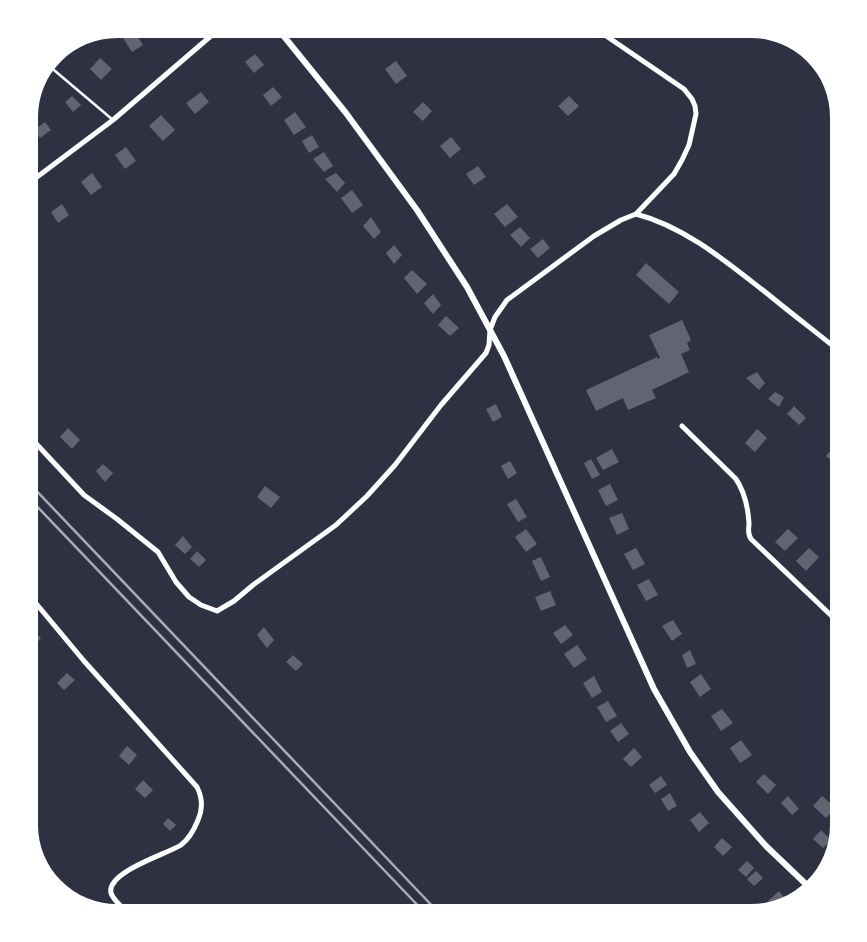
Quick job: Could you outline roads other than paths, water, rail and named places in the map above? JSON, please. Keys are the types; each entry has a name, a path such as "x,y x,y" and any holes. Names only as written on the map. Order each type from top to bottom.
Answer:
{"street":[{"path":"38,176 113,120 209,38"},
{"path":"285,38 346,113 417,210 467,287 508,365 654,689 690,752 718,792 766,846 805,883"},
{"path":"38,446 84,496 117,519 158,552 176,582 189,596 201,605 217,611 234,601 336,525 367,496 395,465 441,405 486,353 489,345 490,330 495,316 507,300 594,236 621,220 636,214 674,174 682,160 694,126 696,106 684,89 609,38"},
{"path":"636,214 654,218 707,248 830,344"},
{"path":"682,426 740,485 744,494 749,524 748,532 751,539 830,614"},
{"path":"38,606 200,793 203,805 201,813 195,828 186,840 176,848 121,874 112,886 114,898 120,904"}],"lane":[{"path":"54,70 113,120"}],"railway":[{"path":"38,492 430,904"},
{"path":"38,507 416,904"}]}
